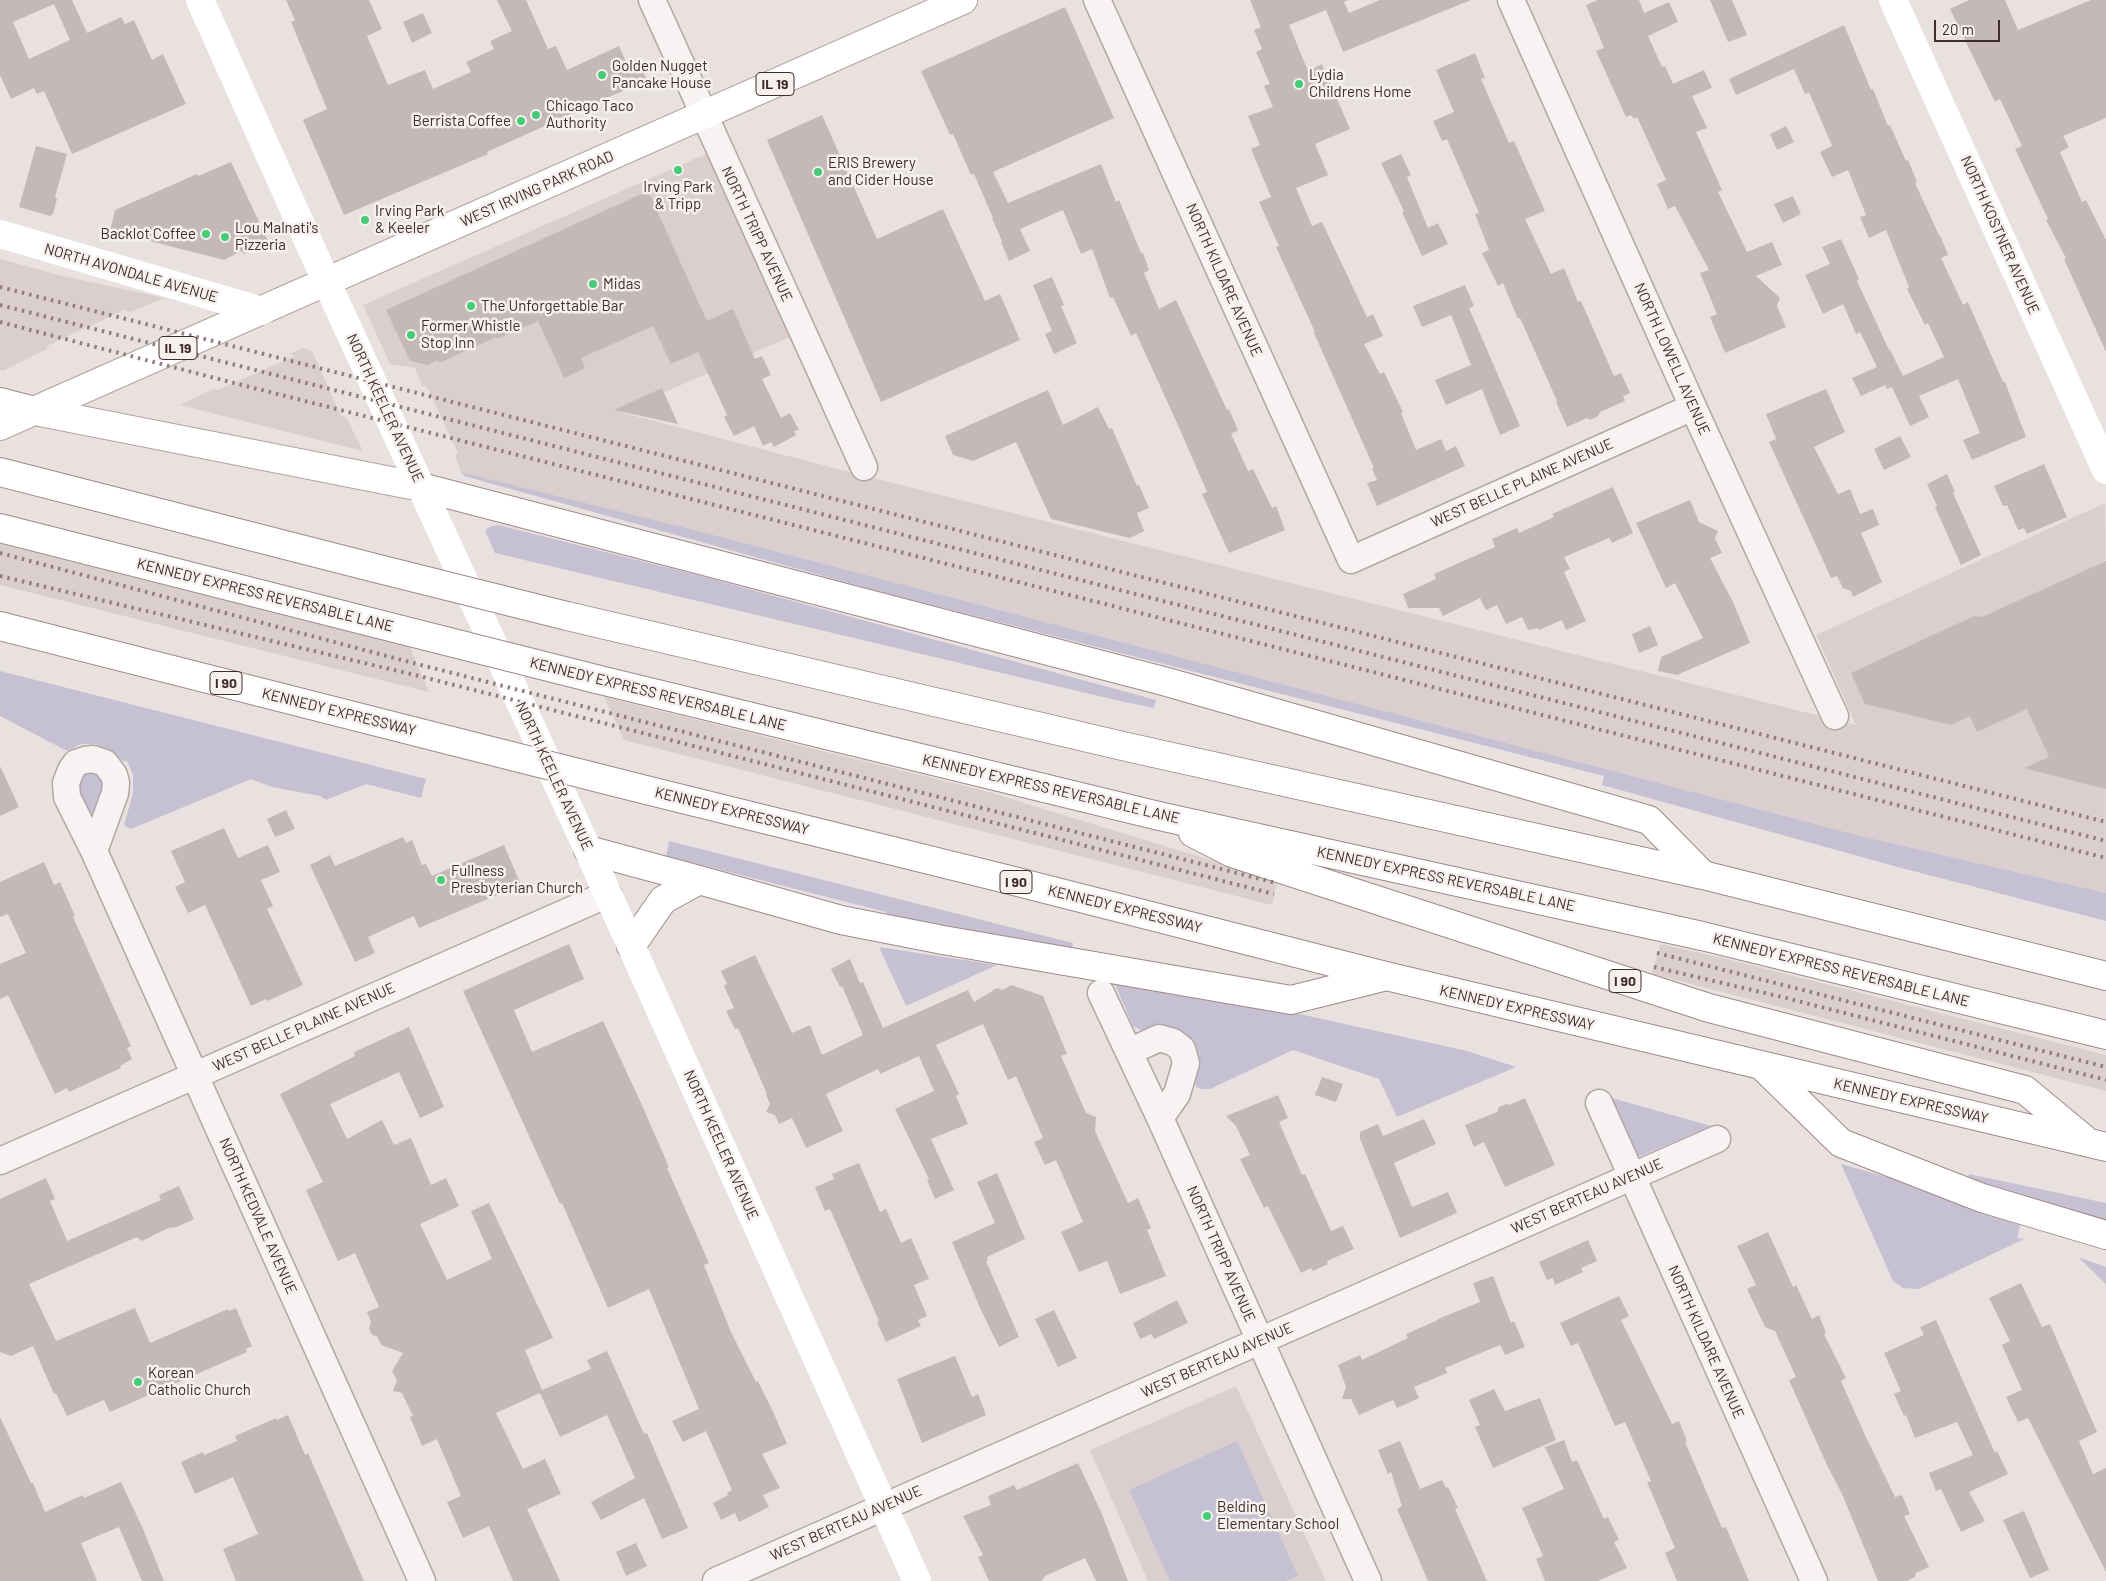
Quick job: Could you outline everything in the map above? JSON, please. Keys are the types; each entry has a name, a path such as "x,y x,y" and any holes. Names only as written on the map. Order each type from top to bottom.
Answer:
{"main road":[{"name":"NORTH KEELER AVENUE","path":"200,0 327,283 608,894 917,1581"},
{"name":"WEST IRVING PARK ROAD","path":"0,426 327,283 963,0"},
{"name":"NORTH KOSTNER AVENUE","path":"1893,0 2106,470"},
{"name":"NORTH AVONDALE AVENUE","path":"0,234 262,311"},
{"path":"0,402 35,411 421,487 1167,682 1649,820 1702,875"},
{"path":"0,472 567,616 1127,747 1702,875 2106,976"},
{"name":"KENNEDY EXPRESS REVERSABLE LANE","path":"4,529 596,679 1158,816 1702,936 2106,1035"},
{"name":"KENNEDY EXPRESSWAY","path":"0,626 646,790 1012,880 1386,976 1762,1067 2097,1145"},
{"name":"I 90","path":"1158,816 1232,853 1709,1008 2024,1090 2097,1145"},
{"path":"588,850 850,922 943,940 1291,1000 1386,976"},
{"path":"631,946 663,900 699,880"},
{"path":"1762,1067 1841,1143 1982,1198 2106,1235"}],"street":[{"name":"NORTH TRIPP AVENUE","path":"652,0 864,467"},
{"name":"NORTH KILDARE AVENUE","path":"1097,0 1351,560"},
{"name":"NORTH LOWELL AVENUE","path":"1511,0 1693,407 1835,716"},
{"name":"WEST BELLE PLAINE AVENUE","path":"1351,560 1693,407"},
{"name":"NORTH KEDVALE AVENUE","path":"94,851 422,1581"},
{"name":"WEST BELLE PLAINE AVENUE","path":"0,1161 608,894"},
{"name":"NORTH TRIPP AVENUE","path":"1101,993 1160,1118 1368,1581"},
{"path":"1129,1052 1159,1038 1173,1042 1182,1049 1186,1063 1177,1094 1160,1118"},
{"name":"NORTH KILDARE AVENUE","path":"1599,1103 1814,1581"},
{"name":"WEST BERTEAU AVENUE","path":"716,1581 1717,1139"}],"shaded area":[{"path":"708,153 792,336 620,412 853,473 1856,725 1816,635 2105,503 2106,893 1861,836 691,529 461,472 455,455 458,453 427,387 422,386 415,368 390,364 363,305"},
{"path":"0,259 63,276 164,298 131,312 124,310 47,346 47,349 3,371 0,370"},
{"path":"303,348 312,351 341,416 346,417 363,451 180,405 213,389 218,390 295,356 289,354"},
{"path":"461,472 691,529 1861,836 2106,893 2106,921 1894,866 1602,785 1604,776 877,591 464,476"},
{"path":"498,525 701,576 1156,700 1154,708 495,553 485,531 489,527"},
{"path":"0,543 410,647 429,692 0,585"},
{"path":"0,671 426,779 421,798 366,784 326,800 320,796 272,787 251,779 131,829 124,825 133,793 133,775 127,761 123,761 113,752 96,744 81,744 67,751 0,716"},
{"path":"604,697 985,791 1204,858 1277,881 1272,905 624,740"},
{"path":"84,771 99,773 104,787 91,819 75,786"},
{"path":"669,841 1073,943 1072,951 887,917 886,912 666,856"},
{"path":"1660,944 1727,959 2106,1055 2106,1091 1652,974"},
{"path":"879,947 997,965 906,1006"},
{"path":"1114,982 1268,1007 1467,1051 1516,1067 1397,1117 1379,1079 1293,1050 1210,1089 1201,1089 1196,1087 1198,1053 1192,1043 1182,1033 1167,1026 1143,1031 1133,1026"},
{"path":"1612,1098 1711,1126 1641,1156 1637,1156"},
{"path":"1841,1164 1898,1180 1991,1216 2020,1225 2017,1238 2024,1239 1919,1289 1903,1288 1893,1281"},
{"path":"1969,1174 2106,1203 2106,1222 2083,1213 1967,1180"},
{"path":"2078,1257 2106,1267 2106,1284"},
{"name":"Belding Elementary School","path":"1236,1386 1326,1581 1148,1581 1090,1450"},
{"path":"1237,1441 1298,1576 1286,1581 1170,1581 1129,1490"}],"building":[{"path":"0,0 72,0 87,33 121,17 125,24 134,20 152,60 163,54 186,104 72,154 44,91 37,94 34,88 11,99 0,75","holes":["54,4 70,40 29,59 13,22"]},
{"path":"286,0 369,0 382,29 367,36 388,85 425,70 433,89 471,72 466,62 494,49 490,41 512,31 497,0 526,0 548,49 556,46 567,70 619,46 627,64 638,59 647,80 487,152 488,154 344,215 303,120 327,109 291,22 295,20"},
{"path":"1250,0 1348,0 1344,2 1349,13 1380,0 1471,0 1343,52 1326,10 1289,25 1308,71 1322,64 1350,129 1315,144 1328,175 1296,188 1312,226 1322,222 1367,317 1373,314 1383,336 1364,344 1380,374 1384,372 1403,412 1401,413 1416,450 1441,439 1446,451 1456,446 1465,466 1377,506 1367,483 1377,480 1372,469 1374,468 1276,247 1279,246 1259,202 1271,197 1251,149 1260,145 1248,116 1273,107 1264,86 1270,84 1256,52 1262,49 1254,30 1261,27"},
{"path":"1598,0 1639,0 1644,13 1669,2 1678,22 1648,36 1662,67 1665,66 1673,84 1704,70 1712,88 1692,96 1707,128 1696,132 1722,190 1718,192 1747,252 1772,242 1782,265 1756,276 1780,298 1777,306 1786,327 1725,353 1710,317 1717,314 1700,273 1709,270 1675,206 1668,209 1657,184 1666,180 1637,117 1634,119 1631,115 1626,117 1596,51 1604,48 1586,5"},
{"path":"1710,0 1732,0 1747,35 1728,42"},
{"path":"1969,0 2005,0 2018,30 2091,0 2106,0 2106,118 2063,136 2069,147 2060,152 2082,202 2086,200 2106,240 2106,352 2064,259 2066,258 2046,220 2048,219 2015,149 2022,146 2000,99 1995,102 1950,9"},
{"path":"1065,7 1114,118 993,172 1008,203 1101,164 1116,202 1119,200 1141,253 1143,253 1149,270 1144,273 1159,309 1176,300 1238,430 1231,434 1248,471 1253,469 1272,508 1276,506 1285,530 1229,553 1202,494 1207,492 1181,432 1136,333 1131,336 1113,297 1110,298 1092,249 1081,254 1063,210 1020,229 1030,251 1009,261 974,174 971,175 953,134 950,135 921,71"},
{"path":"423,13 432,33 412,43 403,22"},
{"path":"1844,25 1871,90 1873,89 1888,126 1890,125 1906,161 1908,160 1917,182 1915,183 1940,235 1948,255 1941,258 1963,305 1968,302 2003,382 2005,382 2026,437 1972,460 1963,440 1980,433 1958,379 1919,396 1929,417 1910,426 1892,387 1887,389 1885,385 1861,396 1852,378 1877,367 1860,332 1856,334 1843,304 1823,314 1805,275 1830,264 1822,247 1841,239 1859,279 1857,281 1903,376 1944,357 1928,323 1925,325 1907,289 1909,287 1886,230 1869,238 1860,217 1866,215 1848,170 1832,177 1820,152 1832,146 1809,92 1805,94 1794,69 1736,95 1729,79"},
{"path":"1475,53 1485,78 1481,79 1509,143 1514,141 1545,211 1525,219 1551,274 1564,268 1578,302 1581,301 1614,376 1621,373 1630,393 1623,396 1625,401 1600,412 1598,416 1590,420 1587,418 1567,427 1503,283 1498,286 1482,253 1489,250 1475,214 1479,213 1447,139 1442,141 1433,121 1454,112 1436,70"},
{"path":"822,115 877,239 943,209 985,301 1000,294 1020,340 881,402 767,140"},
{"path":"1786,126 1794,142 1777,150 1770,134"},
{"path":"36,146 67,154 55,197 57,199 53,214 50,216 19,207"},
{"path":"1401,154 1411,175 1407,177 1428,228 1438,223 1448,244 1422,256 1402,212 1404,211 1381,163"},
{"path":"231,162 269,243 244,254 241,251 224,260 110,231 115,210 197,174 198,176"},
{"path":"648,191 707,321 733,309 755,359 762,356 771,375 762,379 781,418 790,413 799,430 794,431 796,435 774,447 771,442 763,446 754,426 734,436 724,417 727,415 698,352 671,364 653,326 581,358 585,368 564,378 538,321 497,339 496,337 439,363 438,360 428,365 410,361 386,310"},
{"path":"1793,196 1801,214 1783,223 1774,204"},
{"path":"1052,277 1064,305 1061,306 1077,343 1054,354 1045,334 1052,331 1033,285"},
{"path":"1465,285 1474,306 1469,308 1520,426 1500,435 1482,389 1446,405 1435,380 1471,365 1451,315 1422,327 1413,306"},
{"path":"662,388 678,424 614,410"},
{"path":"1826,389 1845,432 1814,447 1838,494 1850,489 1860,514 1873,509 1879,525 1861,533 1882,582 1853,597 1851,591 1843,588 1837,576 1831,578 1769,442 1776,439 1766,414"},
{"path":"1048,390 1063,425 1098,407 1109,429 1112,428 1137,486 1139,485 1149,508 1137,513 1144,531 1130,538 1051,519 1016,442 973,461 953,455 945,436"},
{"path":"1900,436 1911,457 1884,470 1874,449"},
{"path":"2044,464 2067,517 2027,534 2024,528 2018,530 2007,505 2003,506 1994,486"},
{"path":"1947,474 1955,492 1953,493 1981,555 1961,565 1935,507 1937,506 1927,484"},
{"path":"1613,487 1633,533 1612,543 1609,538 1564,557 1570,569 1564,572 1586,621 1566,630 1562,620 1539,630 1538,628 1528,630 1522,617 1506,624 1497,605 1486,610 1480,598 1443,616 1439,608 1408,608 1403,594 1436,579 1434,574 1495,547 1492,539 1517,528 1519,533 1554,517 1552,514"},
{"path":"1690,500 1699,522 1718,531 1715,538 1722,553 1710,558 1733,602 1750,643 1677,675 1658,671 1661,657 1703,638 1675,583 1666,588 1636,523"},
{"path":"2106,561 2106,789 2024,768 2049,757 2027,709 1977,732 1970,716 1951,725 1865,704 1851,673 1974,616 1982,617"},
{"path":"1650,626 1658,645 1639,653 1632,634"},
{"path":"0,766 19,807 0,816"},
{"path":"286,810 295,829 275,837 267,819"},
{"path":"224,828 238,858 268,845 280,872 261,880 273,906 267,909 303,985 251,1006 205,905 188,913 175,887 185,882 171,851"},
{"name":"Fullness Presbyterian Church","path":"403,837 406,843 412,840 422,865 426,864 432,876 504,845 521,885 419,928 414,916 368,937 375,953 355,962 310,865 330,855 335,866"},
{"path":"44,862 54,885 60,882 75,916 73,917 131,1046 127,1048 132,1059 120,1066 121,1068 69,1092 67,1088 55,1094 8,995 0,999 0,964 26,953 8,914 0,917 0,882"},
{"path":"569,944 584,979 514,1010 532,1052 603,1021 641,1103 709,1263 704,1265 731,1332 756,1382 758,1381 787,1444 762,1454 780,1488 763,1495 769,1507 739,1522 735,1513 721,1520 713,1503 728,1495 727,1493 732,1490 706,1431 683,1442 672,1421 699,1409 649,1289 608,1308 562,1203 560,1204 463,991"},
{"path":"755,955 792,1033 810,1025 822,1055 863,1035 842,986 840,987 831,969 850,959 860,983 863,982 883,1028 968,990 974,1002 997,988 1003,990 1011,985 1043,996 1067,1054 1061,1056 1086,1113 1096,1117 1095,1131 1128,1203 1138,1198 1151,1228 1147,1230 1166,1276 1120,1294 1107,1261 1079,1272 1061,1232 1083,1222 1056,1160 1045,1165 1034,1142 1043,1138 1016,1076 1008,1080 983,1024 936,1045 959,1094 956,1096 968,1124 931,1139 954,1190 935,1199 927,1180 929,1179 895,1109 934,1091 919,1056 880,1074 878,1069 826,1094 843,1131 806,1148 792,1118 779,1124 775,1115 766,1112 770,1104 767,1094 738,1028 735,1029 726,1011 734,1008 724,986 727,984 721,971"},
{"path":"409,1027 444,1107 420,1118 399,1072 330,1104 347,1139 382,1120 394,1145 411,1138 431,1185 446,1178 459,1206 420,1224 447,1280 492,1259 471,1211 489,1203 553,1338 525,1350 542,1390 591,1369 587,1360 607,1351 644,1434 647,1433 688,1528 662,1539 644,1498 601,1520 591,1502 635,1478 607,1415 560,1437 540,1393 496,1413 523,1469 545,1459 561,1494 527,1509 560,1581 513,1581 489,1526 463,1538 447,1502 461,1496 437,1439 422,1446 410,1417 413,1416 402,1393 393,1391 397,1380 392,1371 403,1353 381,1345 377,1336 372,1335 369,1328 371,1322 367,1312 379,1307 355,1253 338,1261 306,1190 323,1182 280,1094 355,1056 354,1052"},
{"path":"1322,1077 1343,1084 1336,1102 1315,1095"},
{"path":"1278,1095 1288,1118 1279,1122 1302,1175 1305,1174 1331,1231 1343,1226 1354,1249 1327,1261 1328,1264 1313,1271 1311,1268 1301,1273 1268,1206 1264,1208 1240,1159 1250,1155 1236,1126 1226,1116"},
{"path":"1525,1098 1555,1165 1505,1187 1484,1142 1474,1147 1465,1125 1497,1112 1499,1107"},
{"path":"1424,1119 1436,1144 1394,1163 1412,1207 1448,1192 1457,1213 1400,1238 1360,1139 1360,1132 1378,1124 1383,1136"},
{"path":"859,1163 880,1212 886,1209 901,1243 911,1238 929,1279 914,1285 927,1316 918,1320 921,1326 886,1342 877,1322 879,1321 830,1209 825,1211 815,1187 834,1179 832,1174"},
{"path":"997,1173 1025,1239 987,1257 988,1260 986,1261 1019,1337 999,1347 952,1242 995,1223 977,1182"},
{"path":"46,1178 55,1199 50,1201 67,1241 161,1200 159,1195 179,1186 194,1219 177,1227 168,1228 142,1241 137,1237 29,1284 56,1341 135,1308 150,1343 228,1309 229,1311 236,1308 252,1346 246,1349 247,1352 110,1412 104,1400 67,1416 56,1393 54,1394 33,1346 11,1356 0,1352 0,1199"},
{"path":"1768,1232 1793,1287 1796,1285 1812,1319 1819,1315 1826,1333 1824,1334 1846,1378 1841,1381 1865,1435 1895,1497 1902,1495 1910,1514 1904,1516 1929,1567 1916,1573 1915,1577 1907,1581 1878,1581 1842,1494 1789,1380 1796,1377 1775,1331 1765,1327 1747,1289 1756,1285 1737,1246"},
{"path":"1588,1240 1597,1261 1581,1268 1583,1272 1555,1285 1553,1278 1547,1280 1539,1262"},
{"path":"1493,1276 1511,1323 1514,1321 1525,1347 1505,1355 1500,1345 1445,1368 1447,1373 1414,1387 1419,1398 1397,1408 1393,1400 1359,1415 1351,1399 1342,1399 1346,1387 1338,1365 1360,1355 1362,1360 1408,1338 1406,1334 1480,1302 1473,1283"},
{"path":"2021,1283 2042,1327 2050,1324 2097,1432 2079,1441 2093,1474 2106,1468 2106,1572 2028,1418 2018,1422 2006,1397 2022,1390 2002,1345 2010,1341 1989,1298"},
{"path":"1619,1296 1629,1316 1621,1320 1672,1424 1679,1421 1687,1441 1685,1442 1722,1528 1726,1527 1749,1581 1677,1581 1665,1553 1675,1548 1647,1482 1651,1481 1625,1422 1615,1426 1578,1343 1571,1346 1560,1323"},
{"path":"1177,1300 1188,1323 1154,1339 1151,1334 1140,1339 1133,1323"},
{"path":"1054,1310 1077,1358 1058,1367 1035,1319"},
{"path":"1936,1320 1995,1453 1997,1451 2008,1474 1969,1492 1985,1521 1961,1532 1941,1489 1936,1491 1929,1473 1973,1455 1957,1422 1915,1438 1906,1415 1904,1416 1894,1394 1901,1391 1884,1353 1924,1335 1920,1327"},
{"path":"955,1356 972,1397 978,1394 986,1415 922,1443 897,1379"},
{"path":"1494,1389 1505,1411 1540,1398 1556,1440 1493,1468 1475,1427 1480,1425 1469,1400"},
{"path":"288,1415 305,1455 308,1453 364,1581 236,1581 223,1549 258,1534 233,1477 195,1494 181,1462 203,1452 204,1455 237,1441 235,1436 276,1418 277,1420"},
{"path":"0,1417 31,1483 33,1483 45,1512 83,1495 84,1498 121,1482 164,1581 142,1581 119,1527 81,1543 97,1581 0,1581"},
{"path":"1564,1440 1572,1462 1577,1460 1604,1519 1608,1517 1619,1540 1614,1542 1627,1568 1598,1581 1545,1581 1536,1559 1543,1556 1522,1508 1564,1489 1545,1447"},
{"path":"1400,1441 1420,1489 1442,1480 1446,1488 1448,1487 1458,1508 1455,1509 1487,1581 1428,1581 1397,1509 1402,1506 1391,1472 1388,1474 1378,1450"},
{"path":"1078,1463 1101,1512 1128,1581 1096,1581 1085,1558 1045,1576 1042,1581 989,1581 978,1557 983,1555 963,1516 991,1505 988,1496 1014,1485 1017,1490"},
{"path":"2024,1511 2049,1570 2030,1578 2003,1520"},
{"path":"636,1543 647,1566 626,1576 616,1552"}],"railway":[{"path":"0,287 2106,822"},
{"path":"0,305 2106,841"},
{"path":"0,322 2106,858"},
{"path":"0,553 417,664 1276,883"},
{"path":"0,576 423,677 1274,894"},
{"path":"1657,953 2106,1067"},
{"path":"1654,967 1782,997 2106,1080"}],"place":[{"name":"Golden Nugget Pancake House","path":"602,75"},
{"name":"Lydia Childrens Home","path":"1299,84"},
{"name":"Chicago Taco Authority","path":"536,115"},
{"name":"Berrista Coffee","path":"521,121"},
{"name":"Irving Park & Tripp","path":"678,170"},
{"name":"ERIS Brewery and Cider House","path":"818,172"},
{"name":"Irving Park & Keeler","path":"365,220"},
{"name":"Backlot Coffee","path":"206,234"},
{"name":"Lou Malnati's Pizzeria","path":"225,237"},
{"name":"Midas","path":"593,284"},
{"name":"The Unforgettable Bar","path":"471,306"},
{"name":"Former Whistle Stop Inn","path":"411,335"},
{"name":"Fullness Presbyterian Church","path":"441,880"},
{"name":"Korean Catholic Church","path":"138,1382"},
{"name":"Belding Elementary School","path":"1207,1516"}]}
